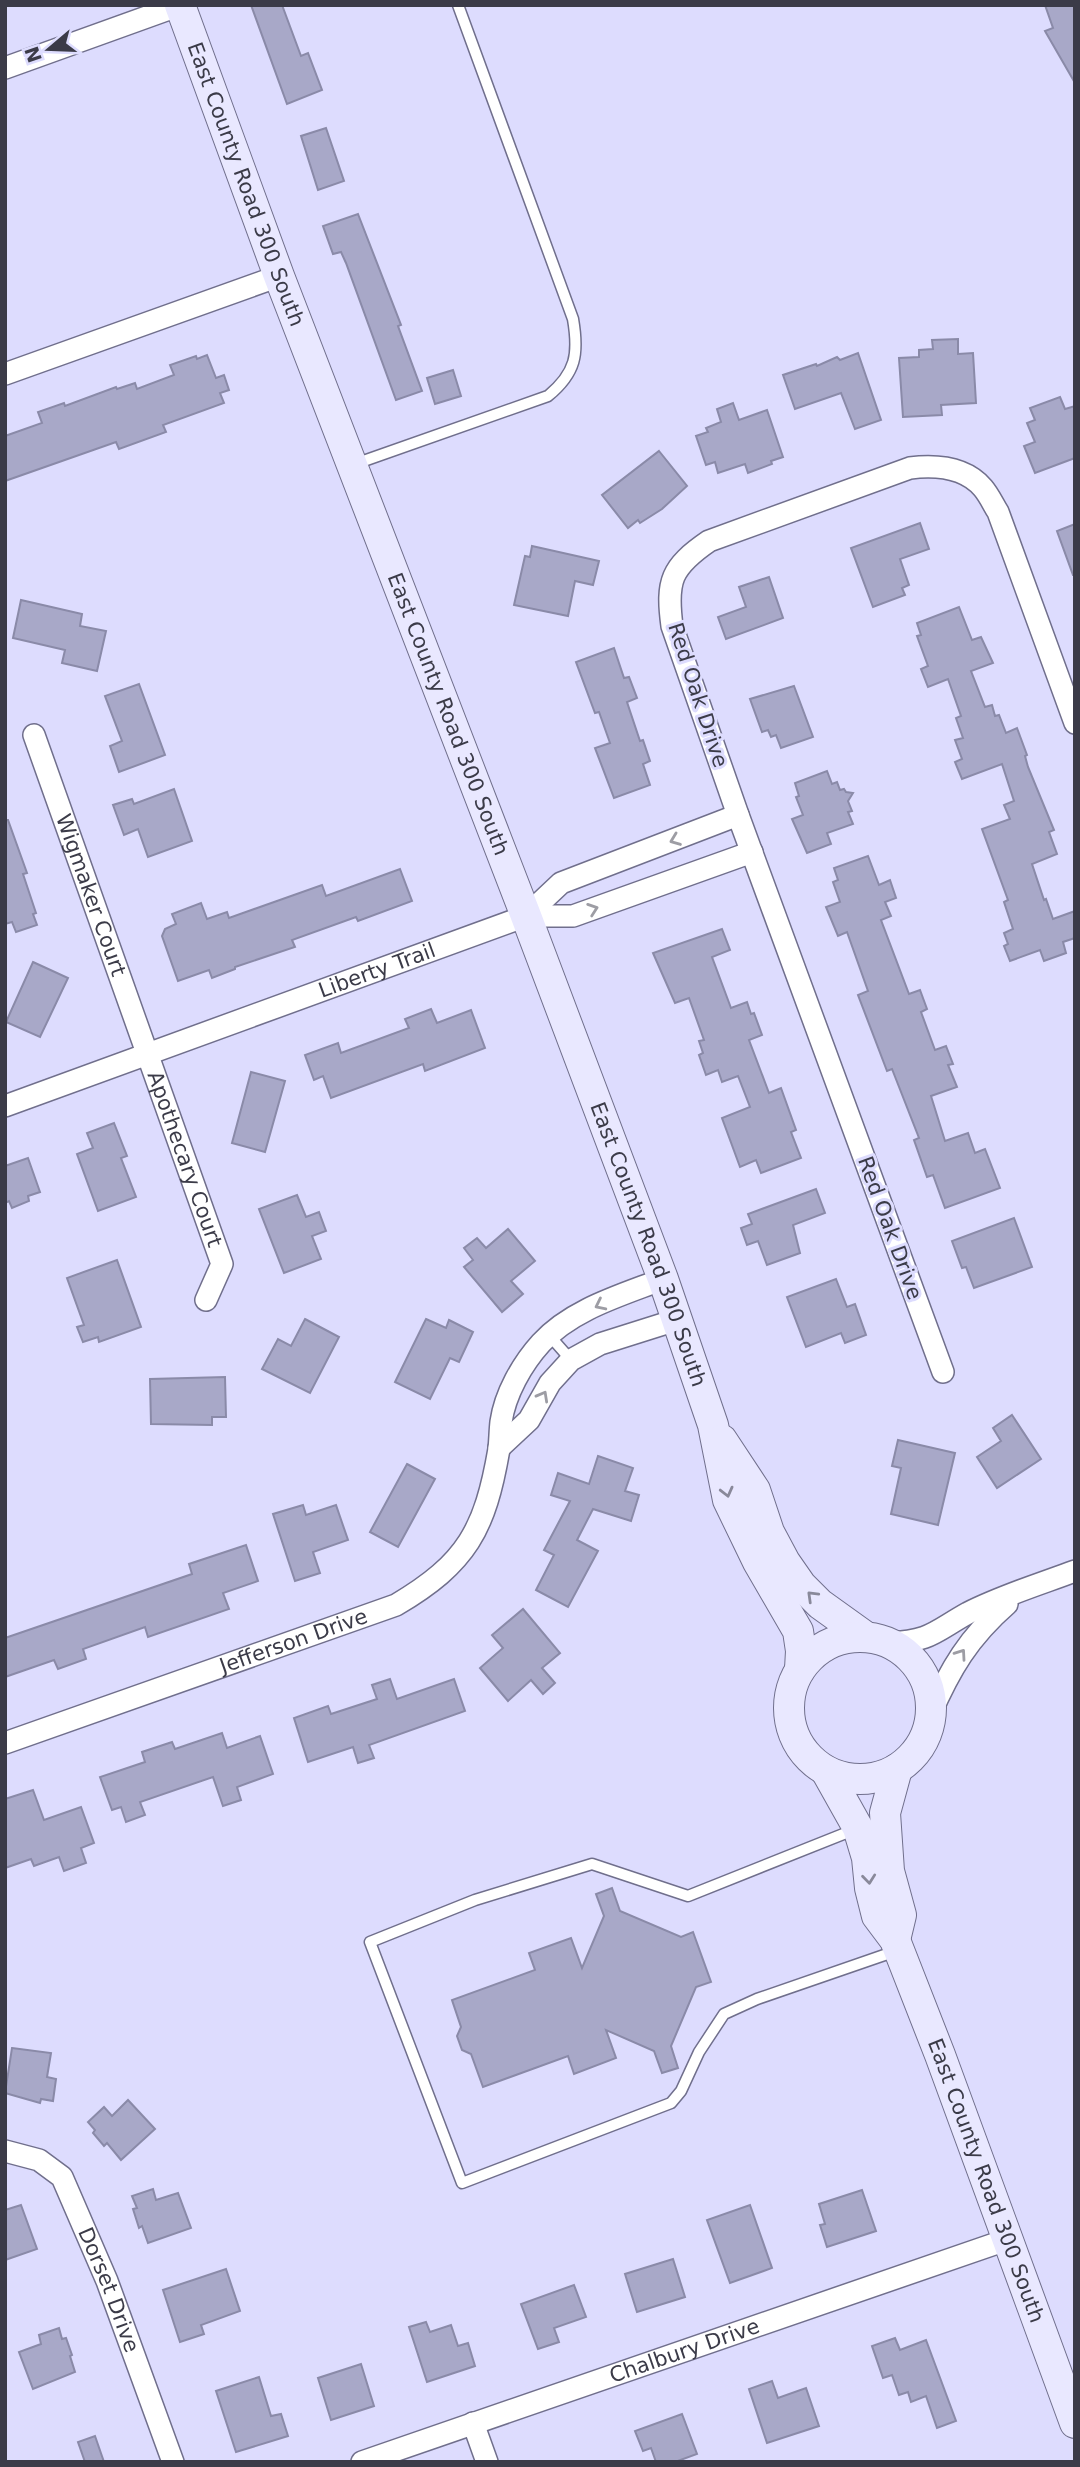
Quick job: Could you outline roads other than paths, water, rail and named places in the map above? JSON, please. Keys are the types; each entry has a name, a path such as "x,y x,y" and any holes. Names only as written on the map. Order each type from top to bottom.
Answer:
{"street":[{"path":"5,68 180,5"},
{"name":"East County Road 300 South","path":"180,5 279,276 663,1279 713,1425 728,1500 758,1562 798,1631 800,1669"},
{"path":"5,374 279,276"},
{"name":"Red Oak Drive","path":"943,1372 738,816 672,626 669,598 674,576 687,556 709,541 910,468 936,465 965,475 983,487 998,512 1075,723"},
{"name":"Wigmaker Court","path":"34,735 147,1055"},
{"name":"Liberty Trail","path":"5,1106 526,916 561,883 738,816"},
{"path":"526,916 573,916 752,852"},
{"name":"Apothecary Court","path":"147,1055 222,1264 206,1300"},
{"name":"Jefferson Drive","path":"5,1743 396,1605 442,1574 461,1555 484,1513 499,1448 501,1420 509,1393 527,1362 549,1335 570,1320 604,1302 663,1279"},
{"path":"499,1448 529,1420 550,1383 571,1360 600,1344 676,1320"},
{"name":"East County Road 300 South","path":"713,1425 755,1490 769,1532 801,1586 820,1604 877,1640"},
{"path":"1022,1591 986,1622 956,1661 930,1715 925,1736 913,1755 897,1769 874,1778 849,1779 827,1771 811,1759 798,1744 791,1726 789,1706 792,1687 800,1669 813,1654 829,1644 847,1638 912,1642 928,1637 969,1613 1022,1591 1075,1571"},
{"path":"877,1640 907,1655 921,1672 929,1693 930,1715"},
{"name":"East County Road 300 South","path":"897,1769 885,1813 889,1871 901,1915 897,1945"},
{"name":"East County Road 300 South","path":"827,1771 858,1828 867,1858 870,1888 877,1916 897,1945 940,2055 1075,2423"},
{"name":"Dorset Drive","path":"5,2151 39,2160 62,2177 107,2281 173,2462"},
{"name":"Chalbury Drive","path":"362,2462 1006,2240"},
{"path":"473,2423 487,2462"}],"lane":[{"path":"352,465 548,396 564,383 573,367 573,319 458,5"},
{"path":"549,1335 571,1360"},
{"path":"858,1828 688,1896 592,1864 475,1900 370,1942 462,2183 671,2103 681,2091 699,2052 723,2014 897,1945"}]}
